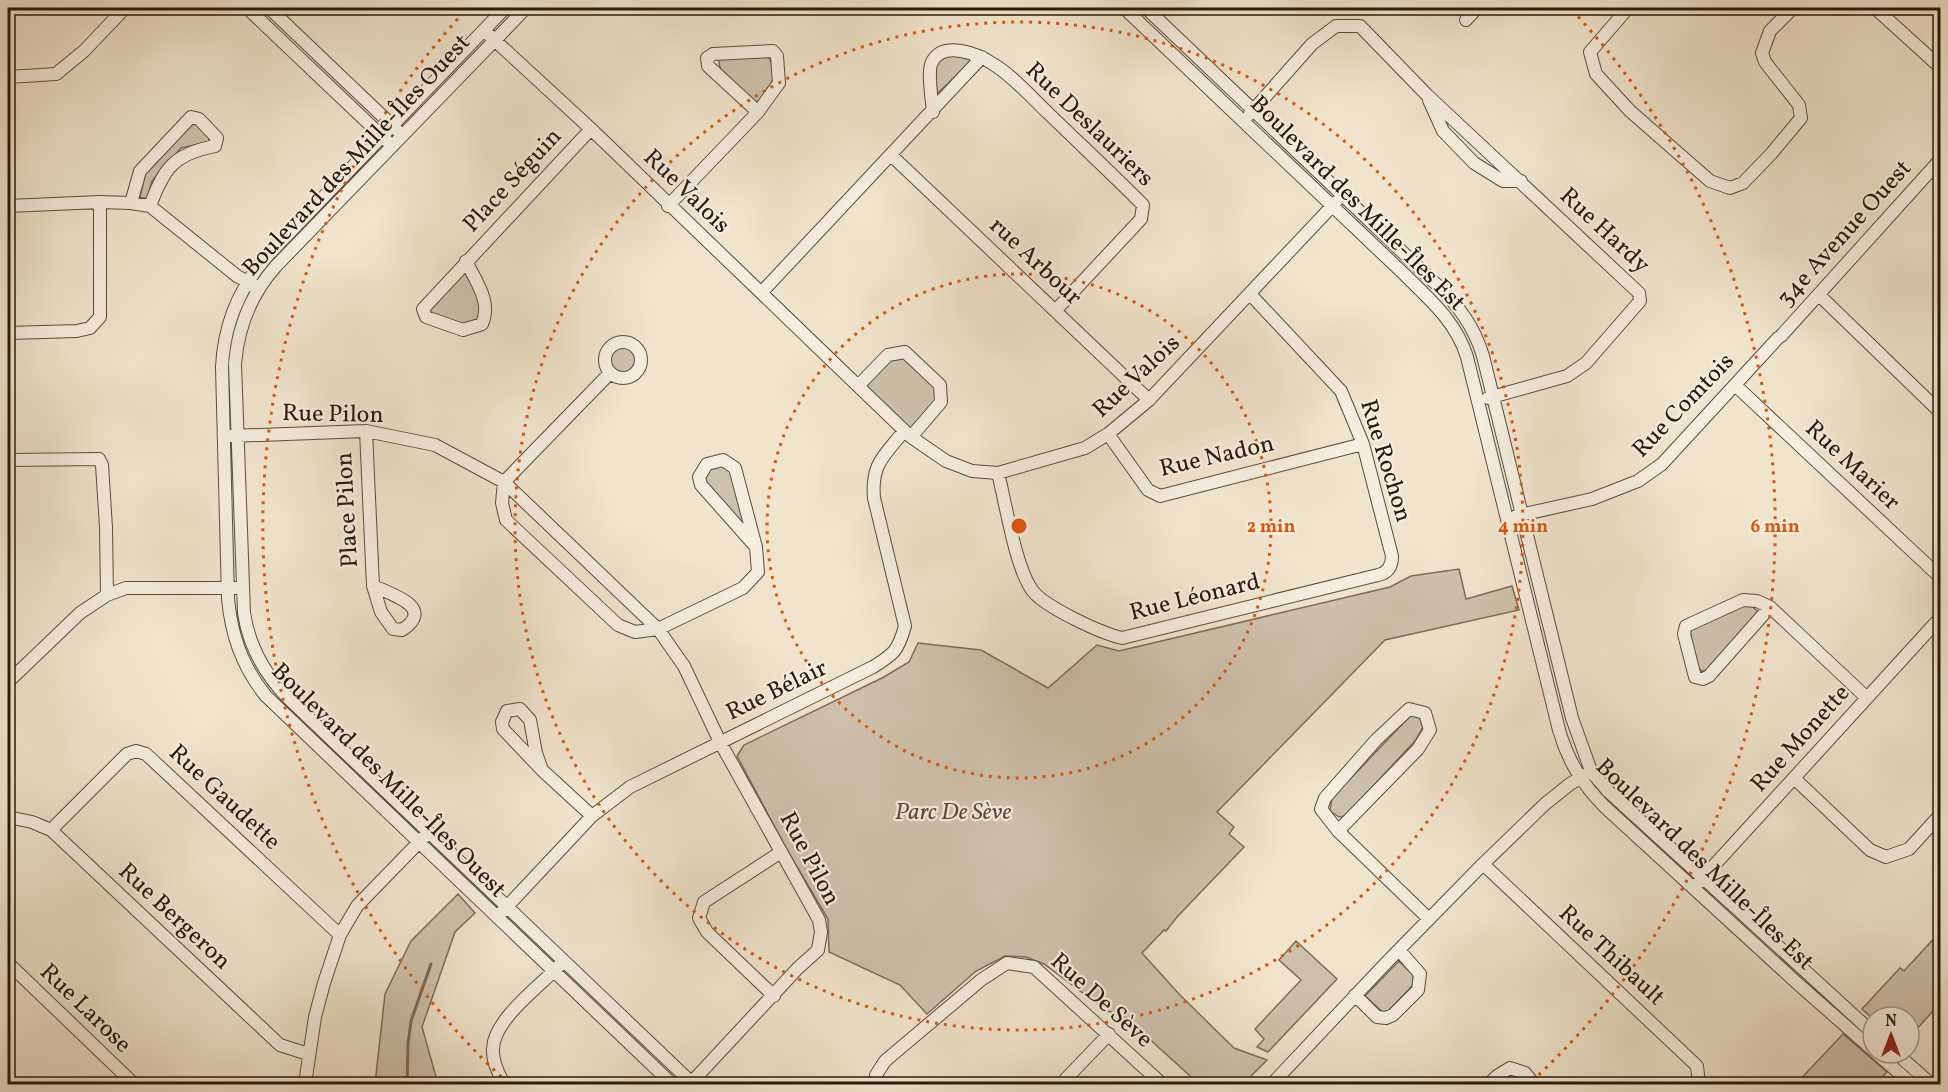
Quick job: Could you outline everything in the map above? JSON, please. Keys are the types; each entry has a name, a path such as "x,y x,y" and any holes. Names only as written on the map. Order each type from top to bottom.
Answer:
{"street":[{"path":"8,77 56,74 84,51 125,8"},
{"path":"247,8 392,146"},
{"path":"268,8 403,135"},
{"path":"484,30 505,8"},
{"path":"494,41 526,8"},
{"name":"Boulevard des Mille-Îles Est","path":"1124,8 1436,305 1450,322 1464,348 1478,400 1559,730 1568,757 1580,778 1605,807 1861,1039"},
{"name":"Boulevard des Mille-Îles Est","path":"1146,8 1446,293 1462,312 1480,347 1575,729 1591,771 1608,791 1861,1022"},
{"path":"1466,20 1477,8"},
{"path":"1628,8 1590,52 1596,74 1630,111 1710,181 1730,188 1743,183 1801,118 1799,105 1765,62 1762,53 1770,31 1793,8"},
{"path":"1875,8 1941,67"},
{"name":"Rue Hardy","path":"1243,121 1312,44 1336,26 1360,26 1428,95 1639,293 1640,301 1586,363 1567,376 1478,400"},
{"name":"Boulevard des Mille-Îles Ouest","path":"484,30 267,256 253,285 237,348 237,436 244,613 250,640 268,675 286,697 691,1084"},
{"name":"Rue Valois","path":"484,30 591,129 668,206 762,292 908,434 946,461 972,471 998,473 1085,448 1108,434 1149,400 1343,195"},
{"name":"Boulevard des Mille-Îles Ouest","path":"494,41 276,266 253,285 234,309 223,349 229,608 236,642 255,682 277,707 672,1084"},
{"path":"668,206 758,112 779,83 777,56 773,51 713,54 707,58 708,66 758,112"},
{"name":"Rue Deslauriers","path":"933,112 930,64 935,57 941,52 962,51 982,57 996,65 1037,102 1143,205 1141,219 1056,310"},
{"path":"762,292 933,112 982,57"},
{"name":"Rue Hardy","path":"1428,95 1443,131 1474,164 1503,181 1521,182"},
{"path":"131,203 140,171 191,117 199,119 217,138 216,146 193,150 179,158 160,180 150,206"},
{"name":"Place Séguin","path":"466,261 486,302 487,313 482,324 463,330 426,317 423,309 466,261 591,129"},
{"name":"rue Arbour","path":"891,155 1149,400"},
{"name":"34e Avenue Ouest","path":"1780,337 1938,168"},
{"path":"8,206 100,202 150,206 253,285"},
{"path":"8,333 77,331 90,328 100,317 100,202"},
{"name":"Rue Rochon","path":"1250,294 1341,391 1363,444 1392,556 1390,567"},
{"path":"1819,295 1941,412"},
{"name":"Rue Comtois","path":"1507,519 1592,499 1638,481 1662,464 1780,337"},
{"path":"858,386 888,355 905,352 940,385 941,402 908,434"},
{"path":"610,373 504,482 502,503 506,520 618,626 635,632 658,629 743,588 758,572 756,547 735,468 723,460 707,464 699,477 701,485 756,547"},
{"name":"Rue Marier","path":"1735,385 1941,577"},
{"name":"Rue Pilon","path":"224,436 366,431 435,445 504,482 658,629 684,666 720,742 819,920 821,932 818,950 798,968 691,1084"},
{"name":"Place Pilon","path":"366,431 373,586"},
{"name":"Rue Bélair","path":"497,917 592,816 630,787 873,667 890,656 900,645 905,626 874,498 872,481 877,464 908,434"},
{"name":"Rue Nadon","path":"1108,434 1148,490 1160,496 1363,444"},
{"path":"8,460 99,459 102,465 106,528 107,595"},
{"name":"Rue Léonard","path":"998,473 1022,571 1033,592 1063,613 1105,634 1122,638 1378,575 1390,567"},
{"path":"8,682 80,613 107,595 126,588 242,588"},
{"path":"1770,607 1709,676 1703,679 1695,677 1684,634 1686,627 1743,600 1757,601 1770,607 1867,698"},
{"name":"Rue Monette","path":"1693,888 1941,618"},
{"path":"542,770 536,753 530,720 520,709 507,711 502,722 503,729 542,770 592,816"},
{"path":"1338,831 1418,749 1430,730 1425,713 1409,709 1376,740 1325,798 1321,809 1338,831 1429,920"},
{"name":"Rue Gaudette","path":"51,830 127,754 136,751 146,754 340,935"},
{"path":"1272,1084 1483,864 1545,804 1591,771"},
{"path":"1794,778 1870,850 1886,857 1909,849 1941,815"},
{"name":"Rue Bergeron","path":"8,817 32,822 51,830 280,1045 308,1054"},
{"path":"305,1084 308,1054 324,983 340,935 357,906 428,832"},
{"path":"774,996 707,932 699,918 704,902 781,852"},
{"name":"Rue Thibault","path":"1483,864 1697,1066 1699,1084"},
{"path":"1355,995 1377,1017 1386,1018 1394,1015 1418,990 1420,974 1399,950"},
{"path":"504,1084 498,1074 493,1049 498,1032 506,1019 564,962"},
{"name":"Rue Larose","path":"8,963 134,1084"},
{"name":"Rue De Sève","path":"877,1084 876,1075 885,1061 981,980 1007,963 1034,967 1162,1084"},
{"path":"1061,1084 1109,1034"},
{"name":"Boulevard des Mille-Îles Est","path":"1890,1065 1912,1084"},
{"path":"1910,1065 1931,1084"},
{"path":"1489,1084 1510,1068 1525,1073 1534,1084"}],"green space":[{"path":"961,55 972,60 937,94 935,65 944,57"},
{"path":"765,56 770,59 773,78 770,87 758,102 752,100 730,82 719,65 719,59"},
{"path":"197,124 209,136 209,142 181,148 152,181 147,199 140,197 145,173 190,125"},
{"path":"464,269 483,305 481,321 463,328 430,315 427,310"},
{"path":"623,345 634,349 638,360 634,371 623,375 612,371 608,360 612,349"},
{"path":"903,357 936,386 937,398 911,433 861,389 889,359"},
{"path":"724,464 731,471 748,532 704,483 711,467"},
{"name":"Parc De Sève","path":"1459,569 1466,599 1512,586 1519,610 1385,640 1217,812 1234,827 1229,834 1244,847 1166,931 1164,930 1142,953 1180,995 1234,1048 1267,1060 1250,1077 1256,1084 1199,1084 1124,1016 1107,1011 1044,964 1026,957 1005,956 976,971 927,1014 900,985 829,952 828,919 787,850 737,756 744,745 882,678 909,662 918,643 981,650 1048,688 1097,645 1119,651 1390,587 1411,576"},
{"path":"1744,604 1751,605 1758,612 1708,671 1702,671 1697,667 1690,632 1692,628"},
{"path":"1411,715 1419,716 1423,727 1415,741 1345,816 1339,817 1330,811 1332,798"},
{"path":"458,894 475,913 455,932 422,1027 438,1084 375,1084 385,994 411,941"},
{"path":"1940,932 1940,1003 1921,1024 1921,1005 1866,1005 1900,968 1904,971"},
{"path":"1296,941 1337,979 1268,1052 1257,1047 1264,1039 1255,1029 1301,980 1279,960"},
{"path":"1399,961 1413,975 1413,985 1384,1013 1365,996"},
{"path":"1843,1034 1861,1050 1861,1065 1879,1065 1887,1072 1875,1084 1796,1084"}],"waterway":[{"path":"407,1084 411,1021 431,964"}]}
